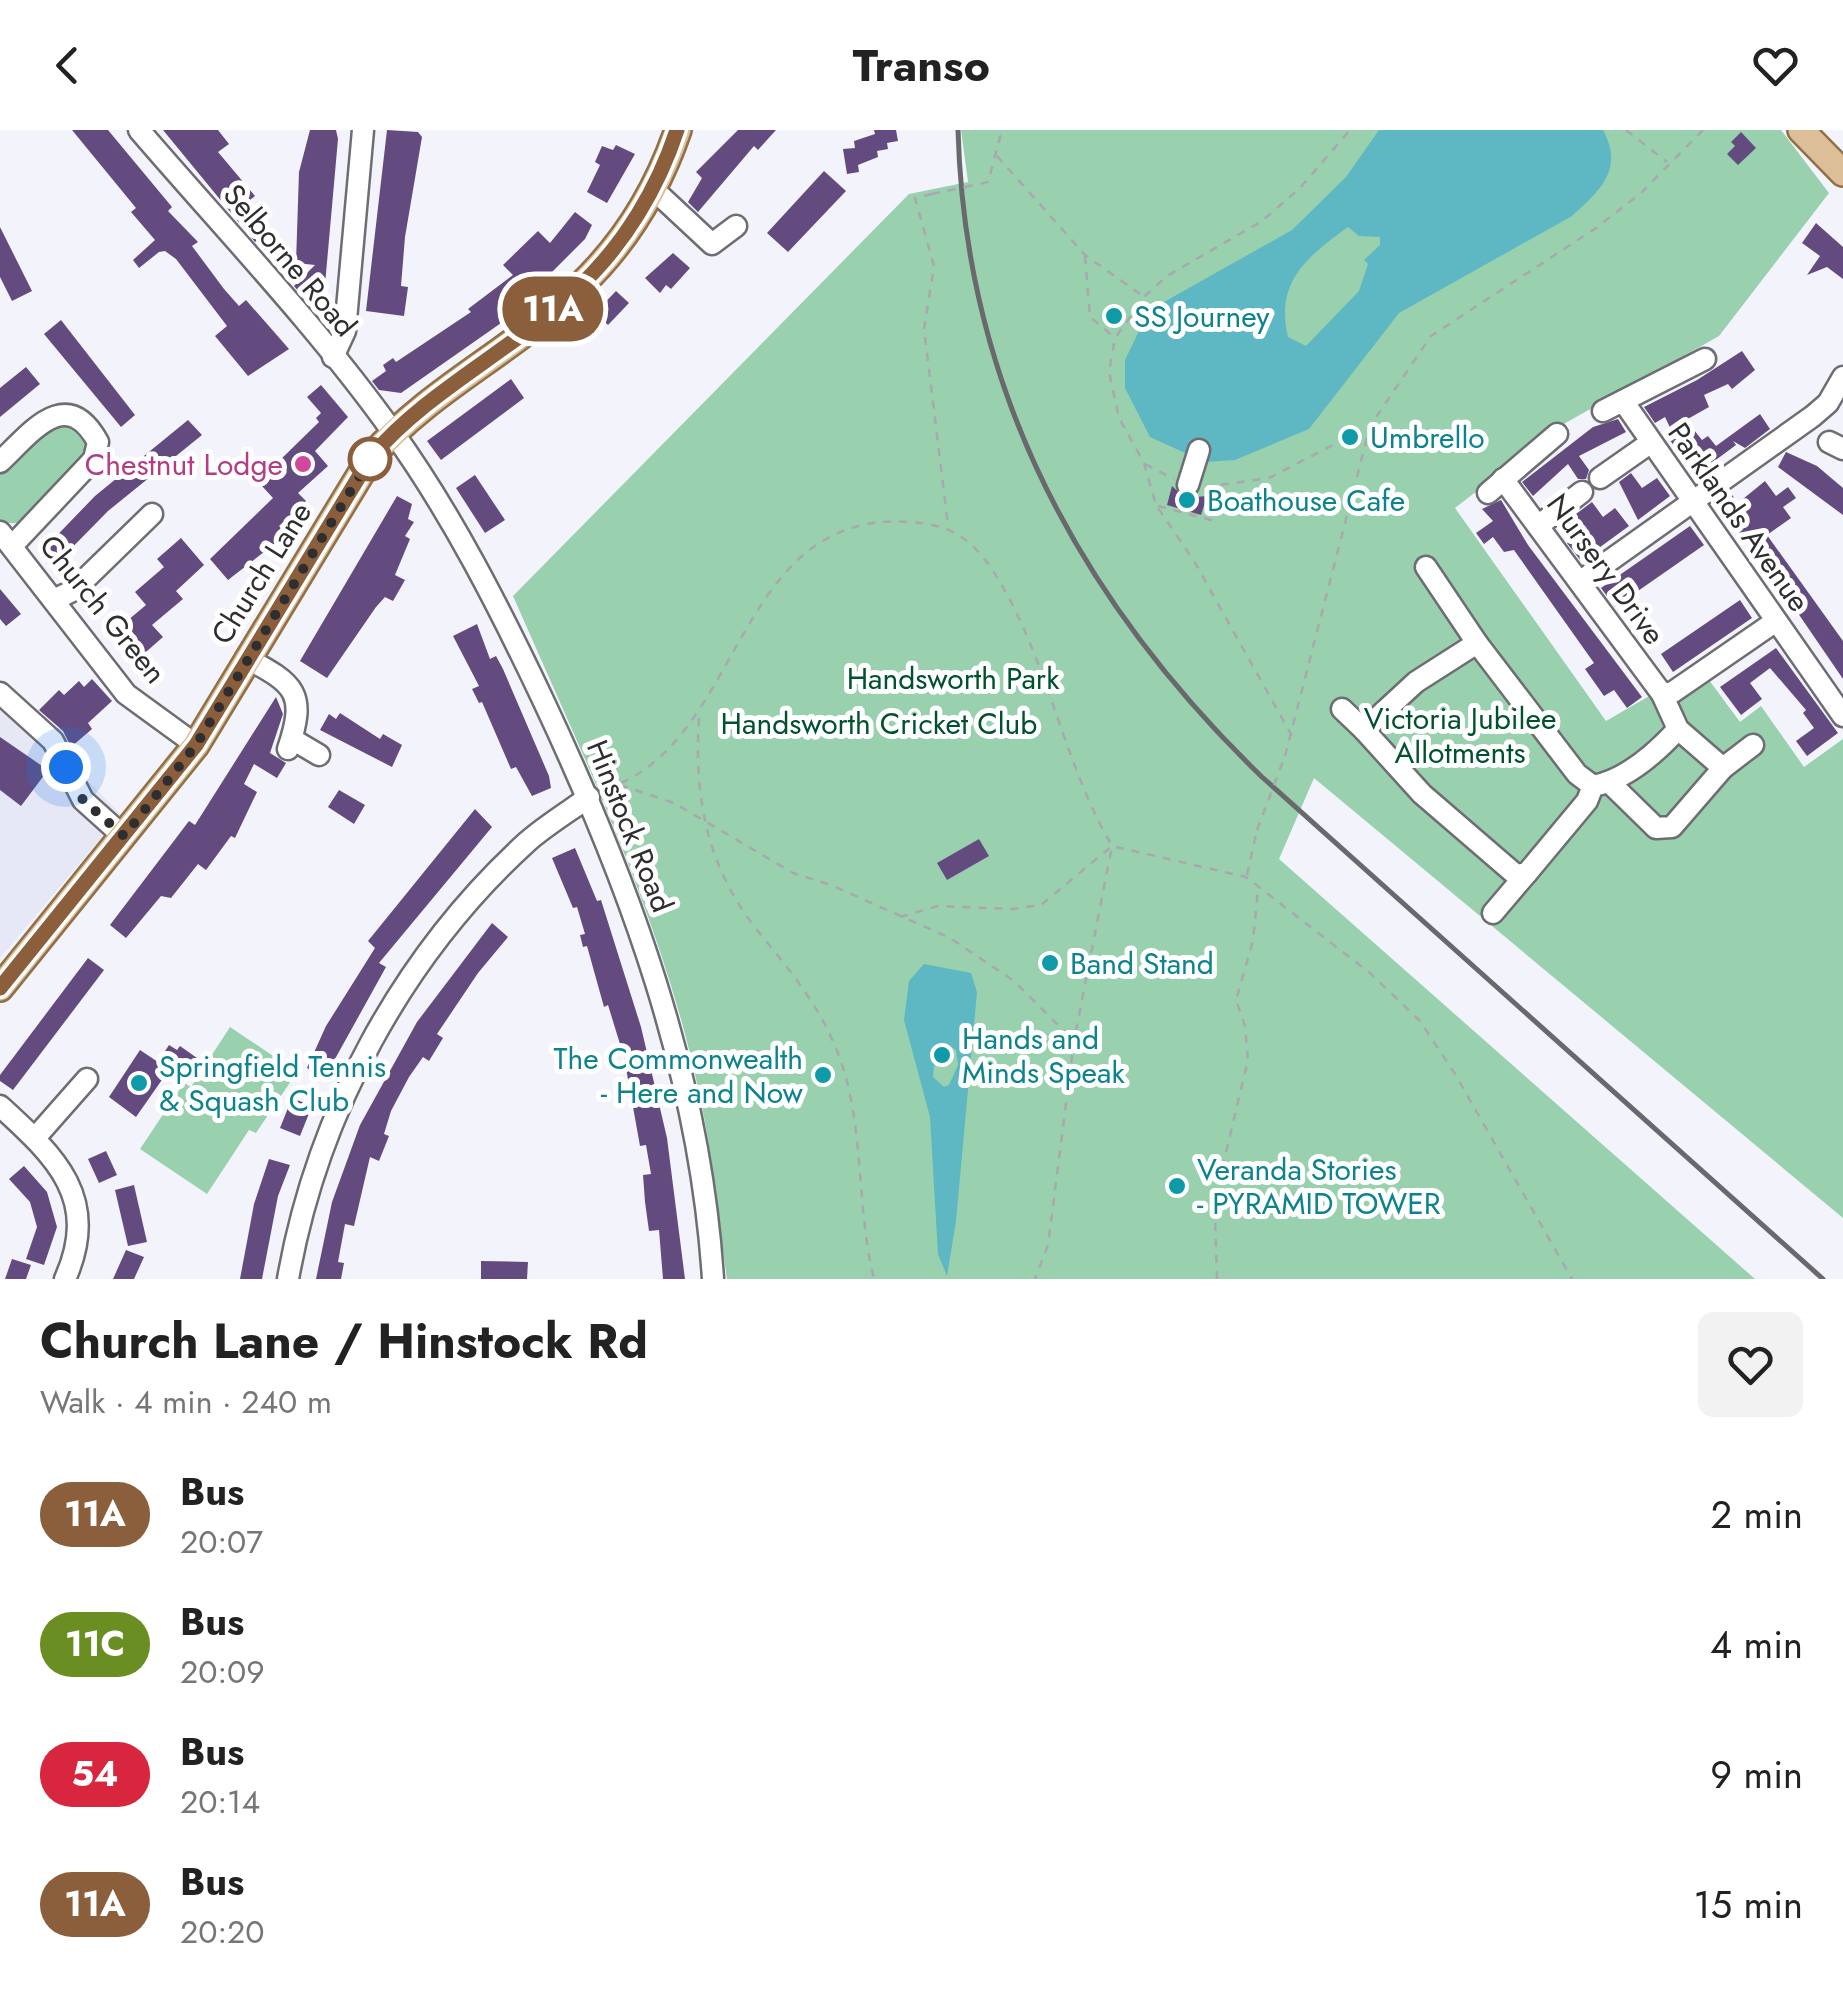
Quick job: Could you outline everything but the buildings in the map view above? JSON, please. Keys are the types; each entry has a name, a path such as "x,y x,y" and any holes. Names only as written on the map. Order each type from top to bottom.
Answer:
{"main road":[{"name":"Church Lane","path":"0,988 196,745 371,457 393,432 582,286 636,218 678,130"},
{"path":"1802,130 1840,164"},
{"path":"1815,130 1840,164"}],"street":[{"name":"Selborne Road","path":"139,130 333,356 393,432"},
{"path":"333,356 345,331 364,130"},
{"path":"652,189 712,244 736,226"},
{"name":"Parklands Avenue","path":"1603,411 1705,358"},
{"path":"1580,581 1813,416 1828,403 1843,377"},
{"name":"Parklands Avenue","path":"1622,401 1843,716"},
{"name":"Church Green","path":"0,462 49,416 69,414 88,424 98,442 94,458 6,539 126,694 196,745"},
{"name":"Hinstock Road","path":"393,432 497,602 588,797 640,930 690,1101 713,1279"},
{"name":"Nursery Drive","path":"1557,434 1495,486 1538,526 1580,581 1662,694 1678,729"},
{"path":"1600,478 1650,443"},
{"path":"1188,484 1199,450"},
{"path":"1538,526 1582,492"},
{"path":"54,600 74,590 152,514"},
{"path":"1426,567 1477,643 1576,774 1601,784 1656,828 1672,827 1723,768 1753,746"},
{"path":"1662,694 1673,692 1776,621"},
{"path":"1364,730 1416,682 1477,643"},
{"path":"246,658 280,676 294,690 299,710 290,744 318,755"},
{"path":"0,694 53,741 83,800 124,836"},
{"path":"1342,709 1437,807 1516,875 1527,873"},
{"path":"1493,913 1601,784 1660,750 1678,729 1723,768"},
{"path":"288,1279 295,1239 324,1146 351,1078 388,1013 438,940 527,842 588,797"},
{"path":"35,1138 87,1079"},
{"path":"0,1106 60,1166 75,1198 80,1228 76,1254 65,1279"}],"path":[{"path":"948,527 924,329 934,266 915,198 988,182 1002,130"},
{"path":"1292,736 1194,561 1156,505 1144,463 1111,394 1109,372 1116,338 1145,296 1167,276 1262,221 1300,188 1350,130"},
{"path":"1626,130 1668,164"},
{"path":"1246,876 1257,830 1292,736 1370,426 1431,336 1596,228 1641,193 1702,130"},
{"path":"997,156 1085,255 1145,296"},
{"path":"1085,255 1090,317 1116,338"},
{"path":"1144,463 1188,484 1218,489 1269,478 1370,426"},
{"path":"1156,505 1211,520 1218,489"},
{"path":"588,797 618,785 699,716 723,666 777,580 810,550 843,530 882,521 948,527 967,538 991,568 1019,622 1086,802 1112,846 1074,1041 1048,1245 1035,1279"},
{"path":"699,716 697,784 703,818 728,888 812,1001 837,1049 856,1134 864,1242 874,1279"},
{"path":"618,785 652,794 703,818 792,872 832,885 989,960 1074,1041"},
{"path":"1112,846 1246,876 1317,928 1420,1021 1455,1074 1572,1279"},
{"path":"900,918 938,906 1012,909 1041,905 1112,846"},
{"path":"1217,1279 1215,1218 1222,1169 1248,1060 1245,1026 1236,1000 1254,941 1258,886"}],"shaded area":[{"path":"0,694 121,814 0,958"}],"green space":[{"name":"Handsworth Park","path":"961,130 1781,130 1829,193 1719,336 1562,425 1455,508 1606,721 1651,695 1673,704 1709,680 1740,722 1761,706 1804,767 1843,739 1843,1218 1314,778 1279,859 1755,1279 727,1279 705,1120 666,968 620,842 513,596 909,194 968,182"},
{"path":"66,421 87,437 88,454 24,523 0,523 0,474 50,424"},
{"path":"230,1027 297,1072 256,1133 249,1130 207,1194 140,1149 184,1083 191,1087"}],"water":[{"path":"1379,130 1603,130 1611,156 1600,188 1572,216 1399,313 1309,429 1235,460 1205,462 1150,437 1125,388 1125,360 1140,329 1164,302 1292,230 1346,177","holes":["1348,227 1359,236 1380,237 1380,245 1364,260 1368,264 1359,291 1306,346 1288,337 1286,301 1297,273 1319,249"]},
{"path":"924,964 971,973 977,992 956,1221 947,1276 938,1254 930,1117 904,1020 909,981","holes":["946,1043 956,1050 958,1065 949,1085 944,1087 933,1077 936,1046"]}],"railway":[{"path":"958,130 966,225 983,315 1009,401 1044,484 1087,563 1138,638 1197,709 1262,777 1823,1279"}],"bus line":[{"name":"11A","path":"0,988 100,862 166,787 196,745 371,457 393,432 465,372 582,286 636,218 659,178 677,130"}],"place":[{"name":"SS Journey","path":"1114,316"},
{"name":"Umbrello","path":"1350,437"},
{"name":"Chestnut Lodge","path":"303,464"},
{"name":"Boathouse Cafe","path":"1187,500"},
{"name":"Band Stand","path":"1050,963"},
{"name":"Hands and Minds Speak","path":"942,1055"},
{"name":"The Commonwealth - Here and Now","path":"823,1075"},
{"name":"Springfield Tennis & Squash Club","path":"139,1083"},
{"name":"Veranda Stories - PYRAMID TOWER","path":"1177,1186"}],"route":[{"path":"66,767 83,800 124,836 196,745 370,459"}],"park label":[{"name":"Handsworth Cricket Club","path":"879,723"},
{"name":"Victoria Jubilee Allotments","path":"1460,735"}]}
